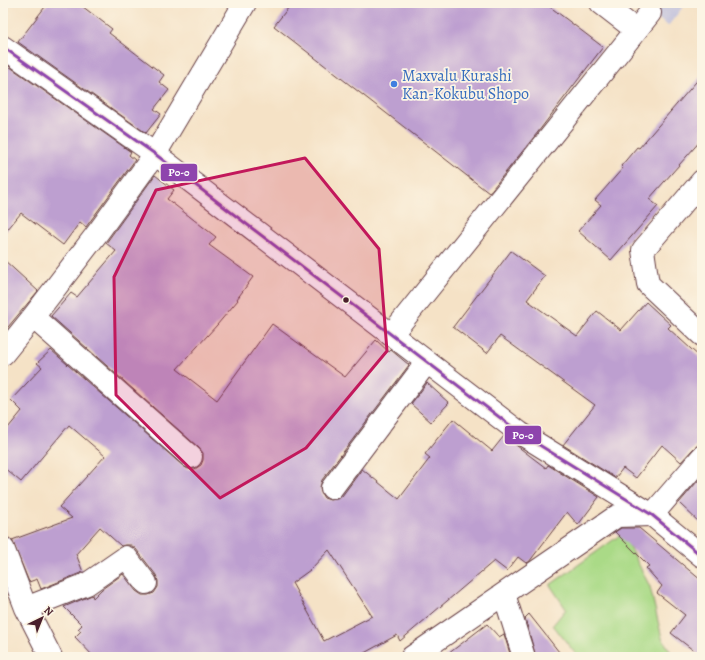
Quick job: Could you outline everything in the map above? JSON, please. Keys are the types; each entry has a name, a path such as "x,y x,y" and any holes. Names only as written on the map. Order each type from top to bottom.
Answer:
{"street":[{"path":"3,354 99,231 155,154 245,3"},
{"path":"601,3 636,30"},
{"path":"391,335 650,13"},
{"path":"3,48 155,154 520,433 652,515 702,556"},
{"path":"702,181 643,250 648,284 702,335"},
{"path":"33,317 191,457"},
{"path":"332,488 427,362"},
{"path":"412,657 617,516 652,515 702,457"},
{"path":"3,548 26,608 51,657"},
{"path":"26,608 87,584 126,557 146,583"},
{"path":"504,594 524,657"}],"highlighted area":[{"path":"305,158 379,249 387,351 306,448 220,498 116,395 114,277 156,190"}],"shaded area":[{"path":"637,3 686,3 668,26"}],"green space":[{"path":"623,533 650,587 662,638 674,657 578,657 553,625 566,609 550,585"}],"building":[{"path":"48,3 78,3 112,29 109,33 164,75 159,82 169,90 154,109 161,114 146,133 18,42"},
{"path":"292,3 545,3 603,47 489,193 274,26"},
{"path":"3,62 131,152 129,155 135,160 86,227 80,222 63,245 21,213 3,235"},
{"path":"702,75 702,139 649,199 658,206 611,260 578,231 601,205 595,200 623,168 621,166 637,147 639,148"},
{"path":"155,175 174,190 167,199 216,237 209,245 253,277 237,299 238,300 177,369 217,400 272,324 345,377 376,340 389,352 391,350 409,365 322,480 320,487 324,498 330,500 337,499 342,496 362,469 399,499 430,458 425,454 453,419 492,451 504,436 546,468 548,465 599,497 578,525 567,512 529,562 526,563 518,557 507,571 494,561 400,641 397,635 357,657 94,657 75,637 81,631 78,629 82,625 64,607 92,595 93,598 102,589 123,574 136,591 142,595 154,593 158,587 158,581 156,575 136,549 131,545 121,546 100,527 76,554 83,572 41,589 37,579 29,582 12,540 72,518 59,507 105,456 69,425 21,482 3,467 3,434 22,411 11,400 42,367 37,363 51,350 183,466 188,469 195,469 201,465 203,460 203,453 199,448 51,316 71,293 77,297 116,251 106,243","holes":["329,550 372,616 324,641 292,583 310,570"]},
{"path":"511,251 545,276 527,300 577,336 597,311 621,330 646,302 671,325 668,328 702,359 702,445 698,445 693,449 681,462 662,445 636,478 623,468 616,477 614,477 563,445 595,405 500,336 487,353 453,327"},
{"path":"3,259 38,291 3,333"},
{"path":"427,383 449,403 431,422 411,404"},
{"path":"702,476 702,525 679,503"},
{"path":"621,528 639,528 702,581 702,657 671,633 685,615 657,593 662,586 646,568 649,566 615,532"},
{"path":"529,614 563,657 536,657 525,618"},
{"path":"487,624 499,637 504,634 511,657 444,657"}],"transit line":[{"name":"P0-0","path":"3,47 155,154 520,433 652,515 702,556"}],"place":[{"name":"Maxvalu Kurashi Kan-Kokubu Shopo","path":"394,84"}]}
